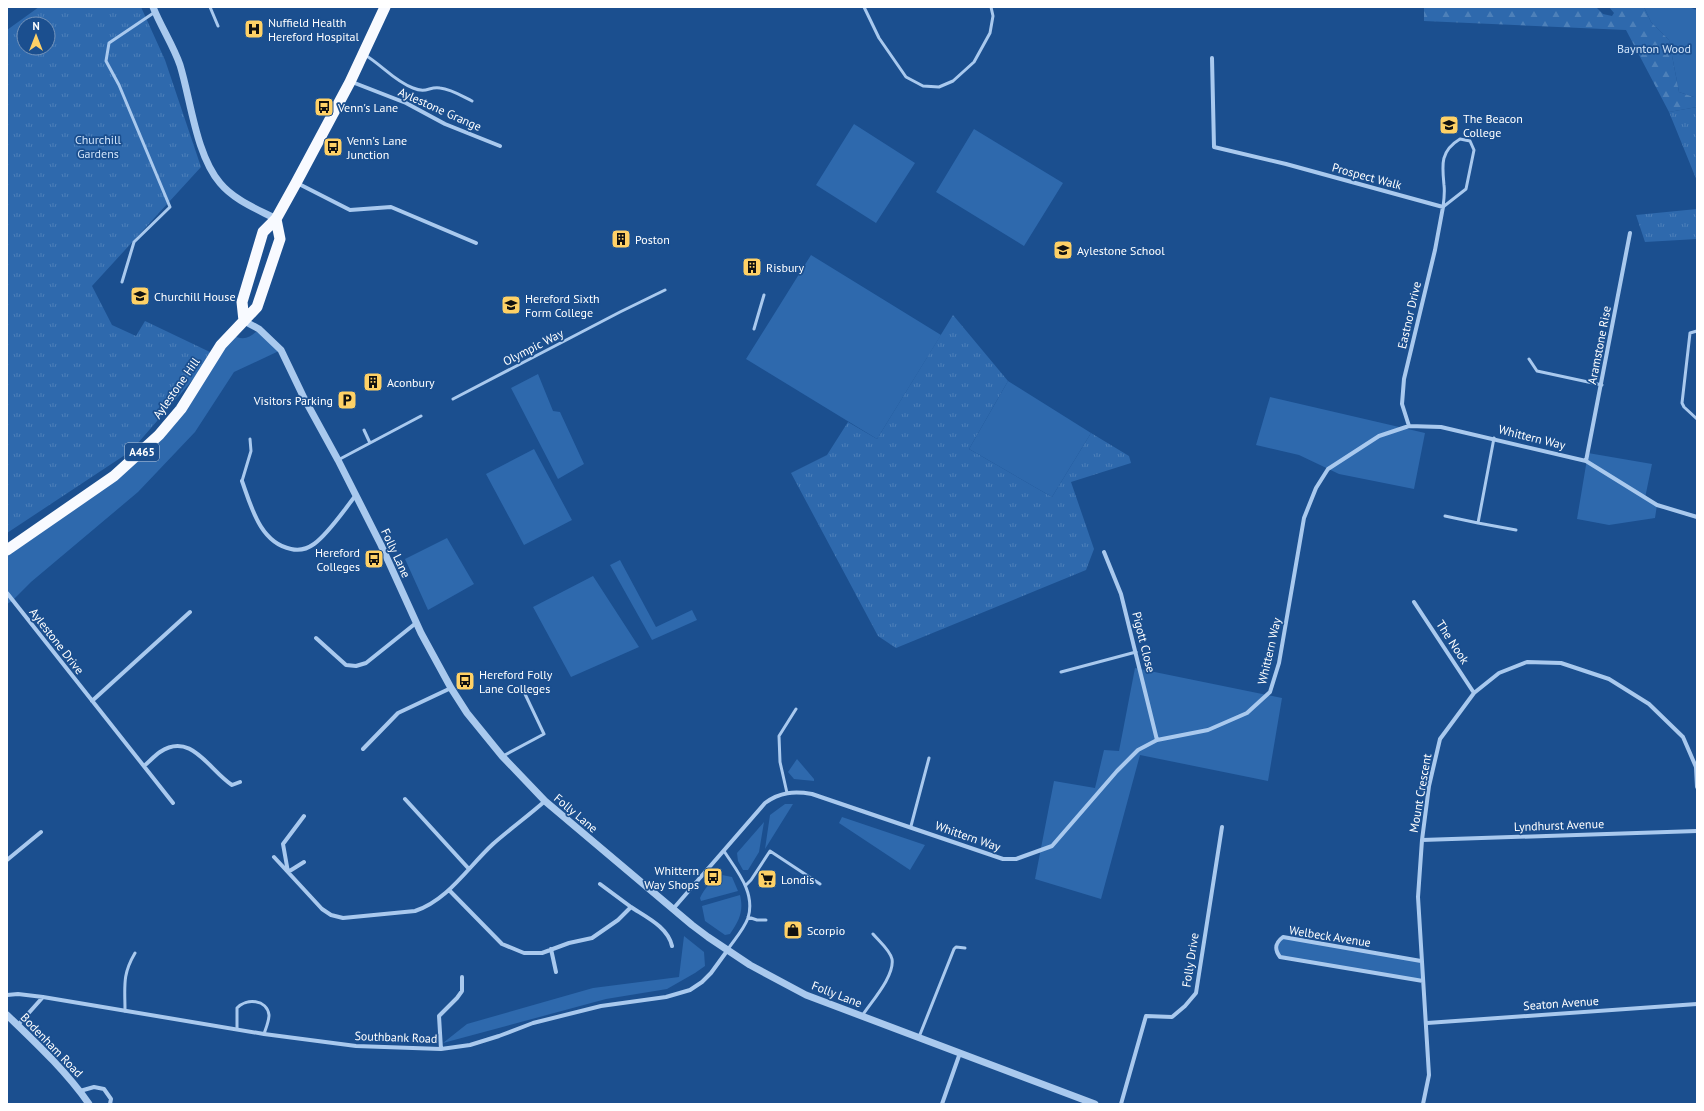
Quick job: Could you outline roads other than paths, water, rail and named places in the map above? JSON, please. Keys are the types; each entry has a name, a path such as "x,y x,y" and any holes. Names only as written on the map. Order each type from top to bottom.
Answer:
{"highway":[{"path":"244,321 242,302 263,232 276,219 296,183 350,82 385,7"},
{"name":"Aylestone Hill","path":"7,550 114,476 159,435 181,409 221,345 258,308 280,239 276,219"}],"street":[{"path":"155,9 180,66 197,130 212,172 220,184 235,197 276,219"},
{"name":"Prospect Walk","path":"1212,58 1214,147 1286,164 1443,208"},
{"name":"Aylestone Grange","path":"350,82 406,103 445,124 500,146"},
{"path":"296,183 350,210 391,207 476,244"},
{"name":"Eastnor Drive","path":"1409,426 1402,404 1404,379 1435,250 1443,208"},
{"name":"Aramstone Rise","path":"1586,461 1602,385 1630,233"},
{"name":"Folly Lane","path":"244,321 259,329 281,350 304,398 356,494 416,623 451,688 467,713 502,756 545,801 708,938 750,965 806,995 1095,1104"},
{"name":"Whittern Way","path":"673,909 765,802 775,795 787,793 800,792 812,794 911,826 1003,859 1016,859 1052,846 1117,771 1138,750 1157,740 1208,730 1247,713 1270,692 1279,663 1304,518 1316,488 1328,469 1379,436 1409,426 1441,427 1494,438 1586,461 1657,506 1697,517"},
{"path":"242,481 254,513 264,531 273,542 282,548 295,550 306,548 315,543 356,494"},
{"name":"Pigott Close","path":"1104,552 1121,594 1157,740"},
{"name":"Aylestone Drive","path":"7,593 173,803"},
{"name":"The Nook","path":"1414,602 1474,693"},
{"path":"92,701 190,612"},
{"path":"316,638 346,665 356,666 366,662 416,623"},
{"name":"Mount Crescent","path":"1423,1104 1429,1075 1427,1023 1421,961 1418,897 1422,840 1429,786 1440,738 1474,693 1499,673 1527,662 1561,662 1608,679 1649,704 1683,737 1696,767 1697,787"},
{"path":"363,749 398,713 451,688"},
{"path":"144,766 167,748 184,745 195,750 222,778 232,785 240,782"},
{"path":"405,799 469,869"},
{"path":"274,857 322,909 331,915 343,918 415,911 425,908 449,890 493,844 521,823 545,801"},
{"path":"288,872 284,844 304,816"},
{"name":"Folly Drive","path":"1121,1104 1146,1016 1172,1017 1185,1006 1196,993 1222,828"},
{"name":"Lyndhurst Avenue","path":"1422,840 1697,831"},
{"path":"7,860 41,832"},
{"path":"288,872 304,862"},
{"path":"600,884 631,907 655,922 670,938 672,946"},
{"path":"449,890 502,944 524,953 542,953 569,942 592,938 618,920 631,907"},
{"name":"Welbeck Avenue","path":"1421,961 1283,938 1278,941 1276,947 1276,952 1280,957 1423,981"},
{"path":"551,950 556,972"},
{"name":"Southbank Road","path":"7,995 18,994 43,997 264,1034 356,1046 441,1049 470,1045 533,1023 594,1008 666,997 690,990 702,982 711,973 727,951"},
{"path":"441,1049 439,1016 462,991 462,977"},
{"path":"18,1025 43,997"},
{"name":"Seaton Avenue","path":"1427,1023 1697,1004"},
{"name":"Bodenham Road","path":"7,1015 80,1091 89,1104"},
{"path":"942,1104 960,1053"},
{"name":"Bodenham Road","path":"80,1091 94,1087 104,1089 112,1099 110,1104"}],"lane":[{"path":"210,7 218,26"},
{"path":"864,7 879,38 906,77 923,86 939,87 953,81 974,62 990,33 993,16 991,7"},
{"path":"122,282 134,242 170,207 119,84 106,61 109,43 155,9"},
{"path":"363,54 377,62 399,81 413,88 426,91 434,88 441,88 472,101"},
{"path":"1460,139 1470,141 1474,150 1466,189 1443,208 1444,187 1442,174 1444,154 1450,145 1460,139"},
{"name":"Olympic Way","path":"452,399 665,290"},
{"path":"754,329 764,294"},
{"path":"1697,332 1690,333 1682,403 1684,407 1697,419"},
{"path":"1529,359 1537,371 1602,385"},
{"path":"338,460 421,416"},
{"path":"364,430 370,443"},
{"path":"1478,522 1494,438"},
{"path":"242,481 251,451 250,439"},
{"path":"1444,516 1516,530"},
{"path":"1061,672 1136,652"},
{"path":"502,756 544,734 525,694"},
{"path":"787,793 780,762 779,736 796,709"},
{"path":"911,826 929,758"},
{"path":"724,851 746,885 750,904 748,917 727,951"},
{"path":"746,885 751,880 770,851 820,884"},
{"path":"748,917 757,920 766,920"},
{"path":"862,1016 885,983 892,965 890,954 873,934"},
{"path":"919,1037 954,949 960,947 965,948"},
{"path":"125,1011 124,981 127,966 135,953"},
{"path":"237,1029 237,1008 242,1003 254,1001 264,1005 268,1010 269,1016 264,1034"}],"place":[{"name":"Nuffield Health Hereford Hospital","path":"254,29"},
{"name":"Venn's Lane","path":"324,107"},
{"name":"The Beacon College","path":"1449,125"},
{"name":"Venn's Lane Junction","path":"333,147"},
{"name":"Poston","path":"621,239"},
{"name":"Aylestone School","path":"1063,250"},
{"name":"Risbury","path":"752,267"},
{"name":"Churchill House","path":"140,296"},
{"name":"Hereford Sixth Form College","path":"511,305"},
{"name":"Aconbury","path":"373,382"},
{"name":"Visitors Parking","path":"347,400"},
{"name":"Hereford Colleges","path":"374,559"},
{"name":"Hereford Folly Lane Colleges","path":"465,681"},
{"name":"Whittern Way Shops","path":"713,877"},
{"name":"Londis","path":"767,879"},
{"name":"Scorpio","path":"793,930"}],"park label":[{"name":"Baynton Wood","path":"1654,48"},
{"name":"Churchill Gardens","path":"98,146"}]}
